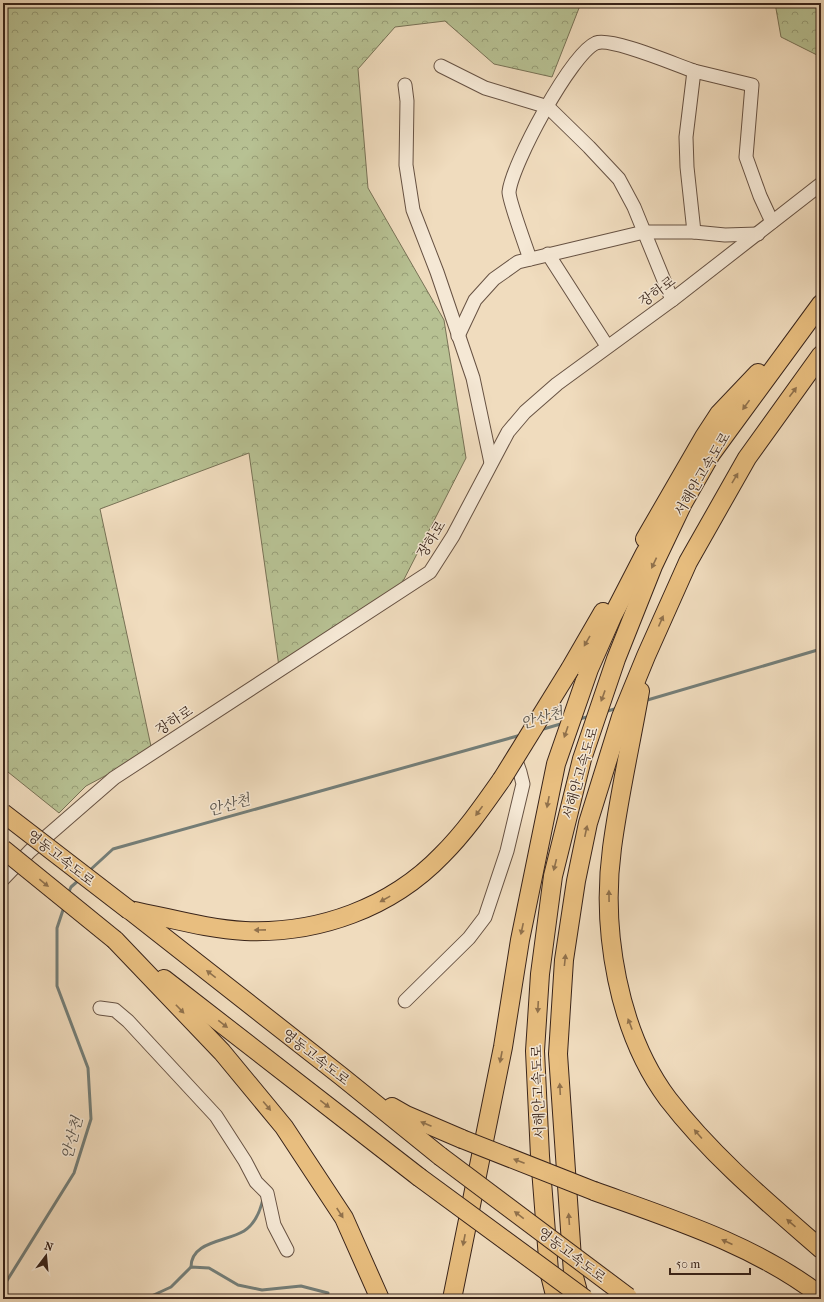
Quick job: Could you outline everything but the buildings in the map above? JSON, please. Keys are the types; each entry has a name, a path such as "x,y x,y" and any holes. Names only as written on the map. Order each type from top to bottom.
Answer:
{"highway":[{"path":"129,910 244,931 301,927 332,922 364,910 393,894 421,874 459,837 502,779 570,669 704,437 719,414 816,311"},
{"name":"서해안고속도로","path":"556,1299 549,1271 539,1136 536,1051 540,974 552,876 582,759 616,659 653,566 683,503 711,454 816,311"},
{"name":"서해안고속도로","path":"580,1299 573,1273 558,1054 564,960 576,881 588,823 608,754 646,656 688,562 747,458 821,355"},
{"path":"452,1299 503,1047 520,940 556,764 589,669 612,618 645,553 711,454"},
{"path":"646,656 612,849 609,893 610,937 628,1020 644,1059 668,1097 699,1136 727,1165 821,1249"},
{"name":"영동고속도로","path":"3,813 341,1076 440,1156 630,1298"},
{"name":"영동고속도로","path":"3,849 114,940 420,1177 585,1299"},
{"path":"114,940 222,1052 284,1127 344,1218 380,1299"},
{"path":"341,1076 406,1116 712,1236 764,1259 798,1278 821,1296"}],"street":[{"path":"530,259 509,193 518,162 532,130 583,53 597,43 607,42 621,44 694,71 752,85 746,157 760,196 772,222"},
{"path":"441,66 485,88 548,107 589,147 619,179 634,207 672,300"},
{"path":"694,71 686,137 687,166 694,232"},
{"path":"405,85 407,101 406,165 413,210 437,272 473,378 491,463"},
{"name":"장하로","path":"3,879 30,851 114,778 430,572 454,536 508,432 525,412 557,384 672,300 821,184"},
{"path":"458,336 475,300 494,279 518,262 644,232 694,232 725,236 758,234"},
{"path":"548,254 607,346"},
{"path":"405,1001 470,938 485,917 507,851 523,784 514,755"},
{"path":"100,1008 115,1010 128,1021 216,1116 256,1182 267,1193 274,1225 287,1250"}],"green space":[{"path":"3,3 581,3 552,77 494,64 445,21 395,27 358,69 368,188 444,320 466,458 397,593 280,674 249,453 100,509 152,751 86,786 59,813 3,768"},
{"path":"775,3 821,3 821,57 781,37"}],"waterway":[{"name":"안산천","path":"644,701 821,649"},
{"name":"안산천","path":"604,712 618,708"},
{"name":"안산천","path":"579,719 591,716"},
{"name":"안산천","path":"540,730 564,723"},
{"name":"안산천","path":"89,871 113,849 521,735"},
{"name":"안산천","path":"68,894 71,887 79,880"},
{"name":"안산천","path":"3,1287 74,1173 91,1119 88,1068 57,986 57,928 64,907"},
{"path":"191,1267 193,1258 203,1247 237,1235 248,1228 256,1217 263,1199"},
{"path":"145,1299 171,1287 191,1267 209,1268 238,1285 262,1290 301,1286 328,1293"}]}
